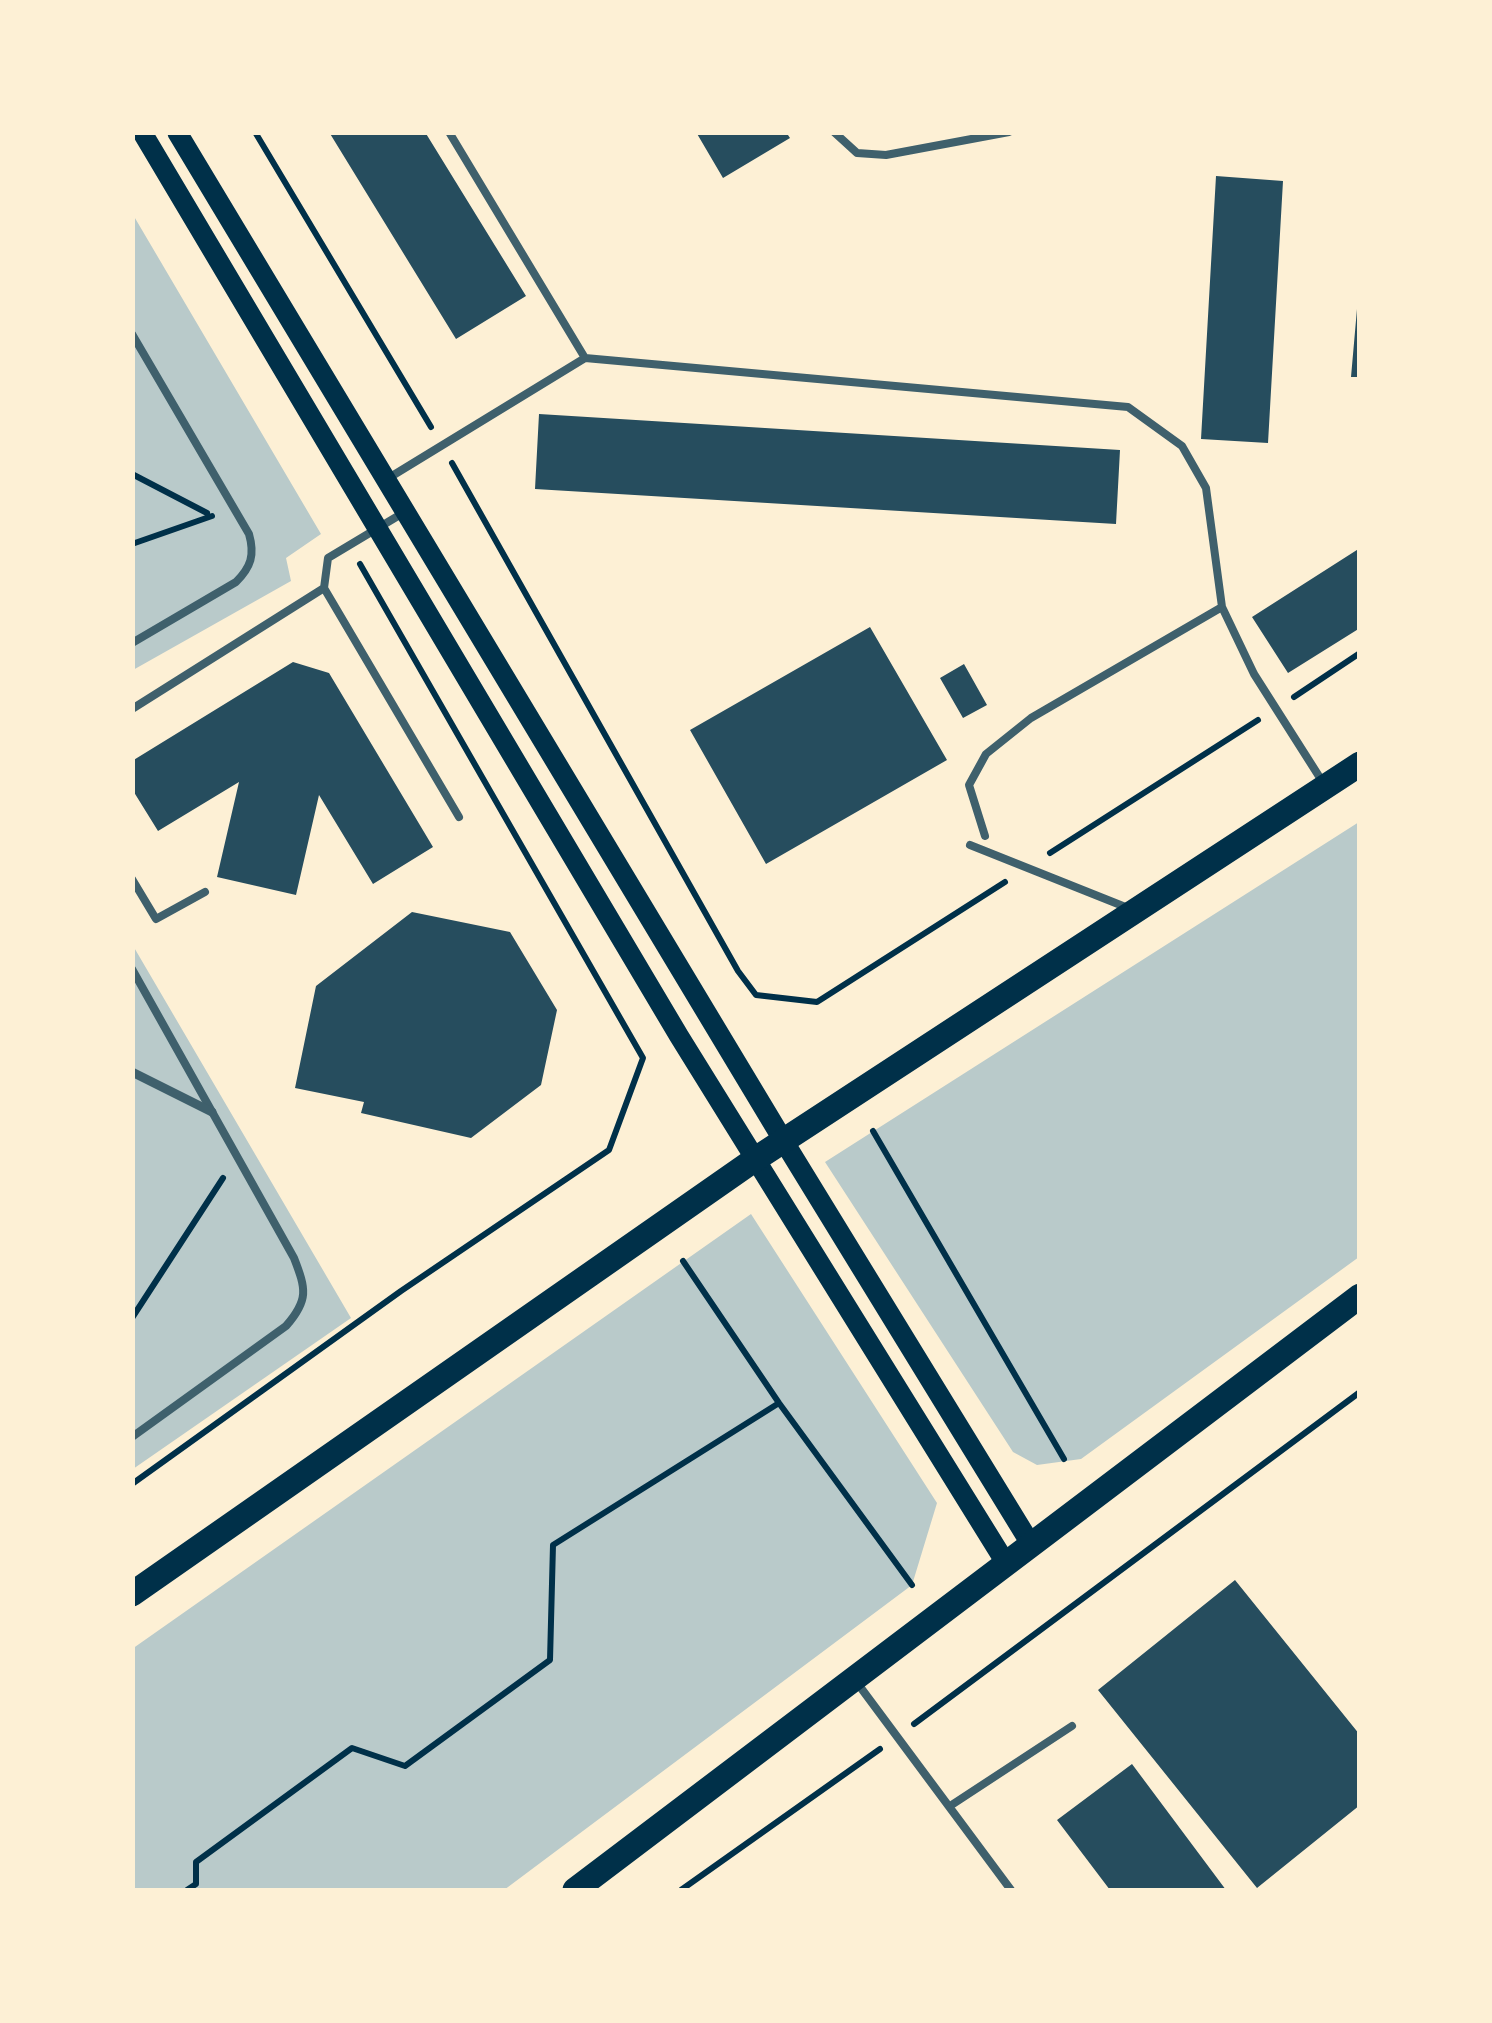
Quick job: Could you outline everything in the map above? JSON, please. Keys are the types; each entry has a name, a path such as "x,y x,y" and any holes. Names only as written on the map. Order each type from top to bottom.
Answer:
{"main road":[{"path":"142,132 754,1160 1007,1565"},
{"path":"177,132 1032,1546"},
{"path":"132,1594 783,1140 1360,764"},
{"path":"575,1890 1360,1296"}],"street":[{"path":"132,1072 212,1112"}],"lane":[{"path":"449,132 585,358"},
{"path":"834,132 857,153 886,156 1009,132"},
{"path":"132,334 249,534 253,558 248,571 236,582 132,643"},
{"path":"387,479 585,358 1128,408 1182,446 1206,488 1222,608 1254,674 1326,786"},
{"path":"407,511 328,558 324,588 459,817"},
{"path":"132,709 324,588"},
{"path":"986,836 969,785 986,754 1030,718 1222,608"},
{"path":"970,845 1136,910"},
{"path":"132,879 156,919 205,892"},
{"path":"132,970 294,1258 304,1284 302,1308 286,1326 132,1437"},
{"path":"856,1680 1011,1890"},
{"path":"950,1806 1072,1726"}],"path":[{"path":"255,132 442,444 738,972 756,995 817,1002 1360,654"},
{"path":"132,474 249,534"},
{"path":"132,544 213,516"},
{"path":"132,1484 416,1280 609,1150 642,1058 349,546"},
{"path":"874,1130 1064,1459"},
{"path":"132,1318 237,1156"},
{"path":"683,1262 912,1585"},
{"path":"681,1890 898,1736 1360,1392"},
{"path":"186,1890 196,1884 196,1862 352,1748 405,1766 550,1660 553,1545 780,1403"}],"shaded area":[{"path":"132,213 321,534 286,558 291,581 133,670"},
{"path":"1359,822 1359,1257 1081,1459 1037,1465 1013,1452 825,1162"},
{"path":"132,944 351,1318 133,1469 132,1469"},
{"path":"751,1214 937,1503 912,1585 504,1890 133,1890 132,1649"}],"building":[{"path":"329,132 425,132 526,296 456,339"},
{"path":"696,132 786,132 790,138 723,178"},
{"path":"1216,176 1283,181 1268,443 1201,439"},
{"path":"1357,309 1360,377 1351,377"},
{"path":"539,414 1120,450 1116,524 535,489"},
{"path":"1360,548 1360,628 1288,673 1252,617"},
{"path":"870,627 947,760 766,864 690,730"},
{"path":"293,662 329,673 433,847 373,884 319,795 296,895 217,877 239,782 158,831 132,789 132,761"},
{"path":"964,664 987,705 963,718 940,678"},
{"path":"412,912 510,932 557,1010 541,1085 471,1138 361,1113 364,1102 295,1088 316,986"},
{"path":"1235,1580 1360,1735 1360,1805 1257,1888 1098,1690"},
{"path":"1132,1764 1226,1890 1110,1890 1057,1820"}]}
